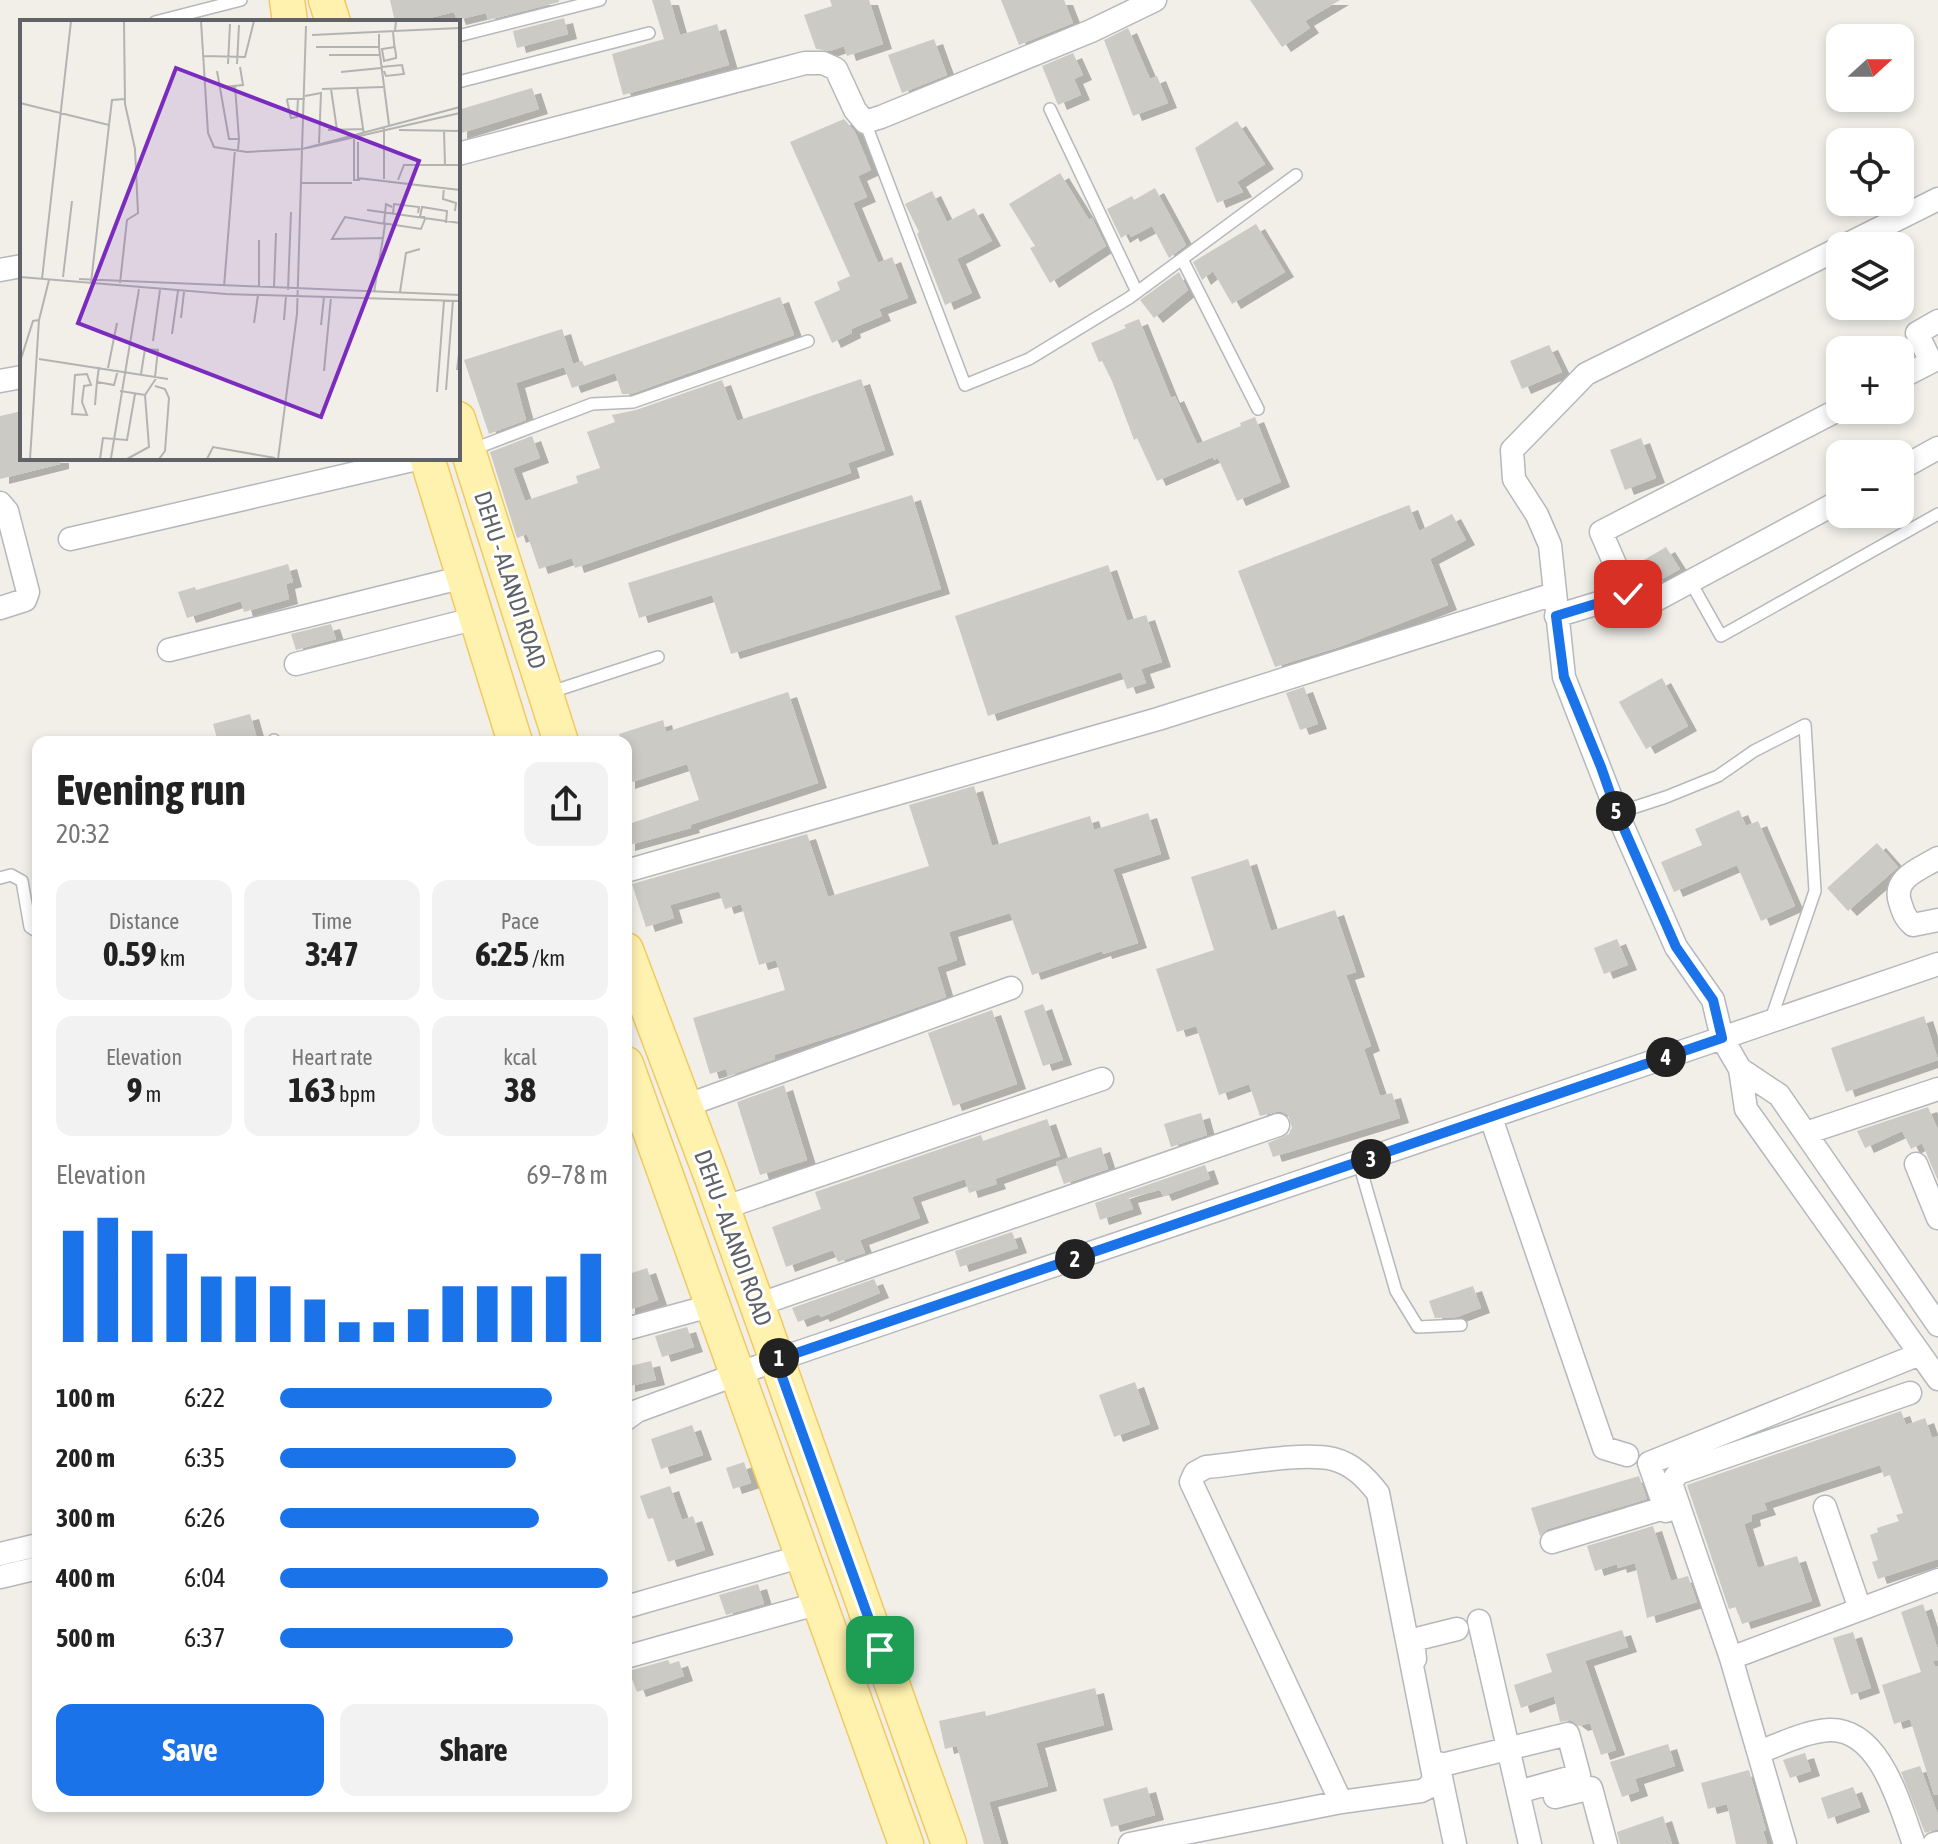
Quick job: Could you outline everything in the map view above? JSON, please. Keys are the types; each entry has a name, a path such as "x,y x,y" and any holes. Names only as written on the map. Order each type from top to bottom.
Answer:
{"main road":[{"path":"287,0 290,20"},
{"path":"326,0 332,20"},
{"name":"DEHU - ALANDI ROAD","path":"463,435 559,736"},
{"name":"DEHU - ALANDI ROAD","path":"425,460 513,736"},
{"name":"DEHU - ALANDI ROAD","path":"632,966 723,1208 949,1844"},
{"name":"DEHU - ALANDI ROAD","path":"635,1117 714,1305 906,1844"}],"street":[{"path":"460,153 805,63 823,63 836,69 855,110 865,122 1091,31 1155,0"},
{"path":"1872,232 1938,199"},
{"path":"1826,255 1586,374 1512,450 1514,479 1537,515 1550,545 1564,677 1617,813 1676,947 1713,1000 1722,1038 1740,1069 1746,1109 1938,1379"},
{"path":"0,270 20,266"},
{"path":"1914,374 1935,368 1917,333 1938,321"},
{"path":"0,381 20,377"},
{"path":"1826,416 1601,532 1628,594 1636,603 1652,602 1826,508"},
{"path":"1914,461 1938,448"},
{"path":"70,539 415,460"},
{"path":"0,503 7,511 28,592 25,600 0,608"},
{"path":"169,650 464,577"},
{"path":"632,869 1555,605 1628,594"},
{"path":"296,664 477,618"},
{"path":"1938,858 1900,883 1897,890 1906,919 1913,925 1938,920"},
{"path":"632,1412 738,1373 1722,1038 1936,970"},
{"path":"685,1106 1011,988"},
{"path":"1740,1069 1779,1095 1938,1325"},
{"path":"723,1208 1102,1079"},
{"path":"1806,1133 1938,1089"},
{"path":"1491,1118 1604,1448 1627,1455"},
{"path":"757,1305 1278,1125"},
{"path":"1916,1164 1938,1218"},
{"path":"632,1327 714,1305"},
{"path":"1898,1325 1925,1306"},
{"path":"1552,1542 1665,1510 1649,1463 1920,1354"},
{"path":"1785,1844 1731,1658 1671,1483 1678,1473 1910,1393"},
{"path":"1130,1844 1341,1802 1421,1791 1429,1787 1434,1778 1378,1493 1364,1475 1336,1460 1315,1457 1206,1467 1195,1473 1191,1482 1341,1802"},
{"path":"1825,1507 1860,1609"},
{"path":"0,1554 32,1546"},
{"path":"632,1605 803,1556"},
{"path":"0,1577 32,1569"},
{"path":"1731,1658 1938,1580"},
{"path":"632,1655 820,1603"},
{"path":"1479,1621 1530,1844"},
{"path":"1455,1844 1412,1644 1416,1638 1457,1629"},
{"path":"1759,1752 1806,1735 1833,1730 1856,1738 1876,1756 1893,1787 1914,1844"},
{"path":"1438,1766 1568,1734 1579,1775 1520,1798"},
{"path":"1520,1798 1591,1788 1606,1844"}],"lane":[{"path":"163,20 241,0"},
{"path":"460,35 600,0"},
{"path":"460,81 649,33"},
{"path":"1050,109 1137,292"},
{"path":"865,122 965,385 1029,359 1137,292 1296,175"},
{"path":"1182,259 1258,409"},
{"path":"463,435 592,404 633,402 808,341"},
{"path":"1690,581 1721,636 1938,514"},
{"path":"546,694 658,657"},
{"path":"1617,813 1718,776 1754,751 1805,725 1815,891 1770,1022"},
{"path":"0,878 11,875 22,881 32,928"},
{"path":"1359,1163 1396,1291 1418,1327 1461,1325"}],"building":[{"path":"390,0 559,0 488,20 486,13 457,20 454,12 421,20 395,20"},
{"path":"652,0 670,0 680,35 717,24 729,65 623,95 612,54 664,39"},
{"path":"830,0 869,0 883,44 847,56 844,46 830,51 816,49 804,15 832,6"},
{"path":"1001,0 1064,0 1073,23 1019,45"},
{"path":"1250,0 1340,0 1305,21 1310,28 1282,47"},
{"path":"564,18 568,34 517,48 513,31"},
{"path":"1128,28 1150,79 1157,76 1168,103 1133,116 1104,40"},
{"path":"934,39 947,75 902,93 888,55"},
{"path":"1073,53 1083,75 1074,79 1081,95 1058,105 1042,66"},
{"path":"532,88 539,109 460,133 460,109"},
{"path":"844,119 855,132 871,170 858,176 867,197 853,203 878,263 892,257 908,298 879,309 882,316 851,329 852,333 832,343 814,302 840,290 837,282 850,276 790,142"},
{"path":"1237,121 1265,164 1237,182 1243,192 1217,203 1195,148"},
{"path":"1060,173 1089,220 1092,218 1106,246 1050,283 1030,248 1035,246 1009,204"},
{"path":"1155,188 1186,245 1169,258 1152,226 1131,237 1129,233 1121,238 1107,209 1132,196 1134,200"},
{"path":"932,191 947,222 974,208 992,241 957,259 972,293 945,305 917,234 919,232 905,204"},
{"path":"1256,224 1285,272 1232,304 1213,271 1202,280 1193,262"},
{"path":"1179,272 1188,290 1154,318 1140,300"},
{"path":"780,297 794,335 631,394 622,394 615,373 572,388 564,367 582,361 584,366"},
{"path":"1139,319 1171,398 1175,396 1197,444 1255,417 1281,482 1237,501 1218,458 1214,460 1213,457 1157,481 1137,438 1134,440 1112,381 1091,343"},
{"path":"562,329 573,364 516,383 526,420 489,434 464,360"},
{"path":"1549,345 1562,372 1522,389 1510,361"},
{"path":"861,379 885,450 848,463 851,473 575,568 572,558 539,569 527,534 517,538 490,452 532,436 540,458 513,468 525,501 578,483 576,476 600,468 587,432 615,422 612,415 636,410 722,380 737,421"},
{"path":"20,411 20,460 60,460 60,464 0,479 0,416"},
{"path":"1641,438 1656,478 1625,490 1610,450"},
{"path":"912,495 941,589 731,654 712,595 639,618 628,583"},
{"path":"1409,505 1419,531 1452,514 1466,540 1430,559 1448,605 1339,647 1275,667 1238,571"},
{"path":"1666,547 1680,569 1657,582 1644,560"},
{"path":"288,564 293,582 286,584 289,599 244,612 241,601 187,618 178,592 195,587 196,590"},
{"path":"1108,565 1127,621 1146,615 1162,662 1141,669 1146,683 1127,689 1121,672 988,716 955,616"},
{"path":"331,624 336,639 296,650 291,634"},
{"path":"1662,678 1688,726 1646,749 1619,702"},
{"path":"1304,687 1318,724 1300,730 1286,693"},
{"path":"788,692 818,783 690,825 691,828 632,844 632,823 699,800 687,764 632,782 632,736 619,734 663,720 666,732"},
{"path":"250,714 256,736 216,736 213,724"},
{"path":"974,786 992,846 1090,816 1094,830 1148,813 1161,854 1113,869 1138,943 1103,954 1102,951 1032,975 1010,913 949,932 957,960 937,967 946,997 774,1055 775,1059 728,1076 726,1069 710,1074 693,1018 785,990 776,960 759,965 741,904 725,909 719,891 670,905 674,918 646,927 632,884 807,834 828,897 929,866 909,805"},
{"path":"1739,810 1746,826 1758,821 1795,906 1761,921 1737,865 1674,892 1661,862 1702,845 1695,829"},
{"path":"1877,843 1898,867 1848,911 1827,888"},
{"path":"1248,859 1271,931 1335,910 1356,972 1346,975 1371,1046 1364,1049 1380,1096 1392,1093 1400,1118 1273,1157 1268,1143 1289,1134 1292,1127 1288,1115 1280,1111 1260,1116 1249,1084 1219,1095 1196,1026 1177,1032 1156,969 1214,950 1191,877"},
{"path":"1617,939 1628,965 1604,974 1594,948"},
{"path":"1043,1004 1063,1060 1043,1066 1024,1011"},
{"path":"992,1010 1017,1084 953,1106 928,1033"},
{"path":"1924,1016 1938,1060 1846,1092 1831,1048"},
{"path":"784,1085 807,1160 760,1175 737,1102"},
{"path":"1928,1107 1938,1130 1938,1181 1922,1143 1911,1149 1902,1131 1865,1148 1857,1131"},
{"path":"1201,1113 1207,1135 1171,1147 1164,1124"},
{"path":"1047,1119 1060,1156 995,1179 997,1184 969,1193 965,1179 912,1197 920,1218 860,1240 865,1253 838,1262 833,1250 786,1267 772,1227 821,1209 815,1192 981,1135 983,1141"},
{"path":"1101,1147 1108,1169 1064,1184 1056,1162"},
{"path":"1205,1165 1210,1179 1163,1196 1160,1190 1129,1198 1133,1209 1100,1220 1095,1203"},
{"path":"1012,1232 1018,1248 960,1267 955,1251"},
{"path":"647,1268 658,1300 632,1309 632,1273"},
{"path":"874,1279 880,1293 821,1317 819,1314 798,1322 792,1308"},
{"path":"1473,1286 1481,1308 1457,1317 1435,1318 1429,1301"},
{"path":"687,1327 694,1347 662,1357 655,1336"},
{"path":"651,1361 656,1380 632,1386 632,1366"},
{"path":"1135,1382 1150,1424 1114,1437 1099,1395"},
{"path":"1901,1411 1906,1425 1925,1418 1932,1438 1938,1436 1938,1559 1878,1579 1872,1562 1878,1560 1870,1535 1878,1532 1877,1528 1899,1521 1896,1515 1903,1513 1890,1475 1884,1477 1880,1465 1764,1503 1767,1510 1751,1515 1752,1521 1744,1524 1758,1568 1797,1556 1812,1601 1742,1624 1736,1607 1729,1609 1687,1485"},
{"path":"692,1425 703,1455 661,1469 651,1439"},
{"path":"744,1462 751,1483 733,1489 726,1468"},
{"path":"1639,1476 1647,1499 1548,1529 1540,1536 1531,1508"},
{"path":"670,1486 682,1520 693,1516 705,1550 668,1562 653,1518 648,1519 640,1496"},
{"path":"1653,1526 1671,1581 1688,1576 1697,1602 1647,1618 1635,1563 1618,1568 1617,1564 1595,1571 1587,1546"},
{"path":"758,1584 764,1604 726,1615 719,1595"},
{"path":"1923,1604 1938,1650 1938,1660 1933,1661 1935,1667 1938,1666 1938,1795 1934,1795 1910,1719 1894,1724 1882,1685 1921,1672 1901,1612"},
{"path":"1622,1630 1628,1647 1585,1661 1616,1750 1601,1755 1590,1723 1579,1726 1571,1720 1560,1722 1554,1696 1521,1708 1514,1685 1552,1672 1546,1654"},
{"path":"1853,1632 1871,1688 1851,1695 1833,1638"},
{"path":"668,1660 670,1664 679,1661 684,1676 637,1692 632,1670"},
{"path":"1095,1688 1104,1725 1036,1743 1048,1786 989,1802 1001,1844 984,1844 957,1746 945,1749 939,1721 985,1711 986,1716"},
{"path":"1668,1744 1675,1766 1635,1779 1639,1791 1622,1797 1610,1762"},
{"path":"1805,1753 1811,1771 1790,1778 1783,1760"},
{"path":"1920,1766 1938,1815 1938,1829 1925,1833 1901,1772"},
{"path":"1749,1770 1767,1844 1736,1844 1727,1804 1708,1809 1701,1783"},
{"path":"1147,1787 1155,1815 1111,1827 1103,1799"},
{"path":"1853,1787 1861,1807 1828,1819 1821,1798"},
{"path":"1663,1816 1672,1844 1620,1844 1617,1832"}],"route":[{"path":"880,1650 776,1360 1722,1038 1713,1000 1676,947 1617,813 1564,677 1556,616 1628,594"}]}
